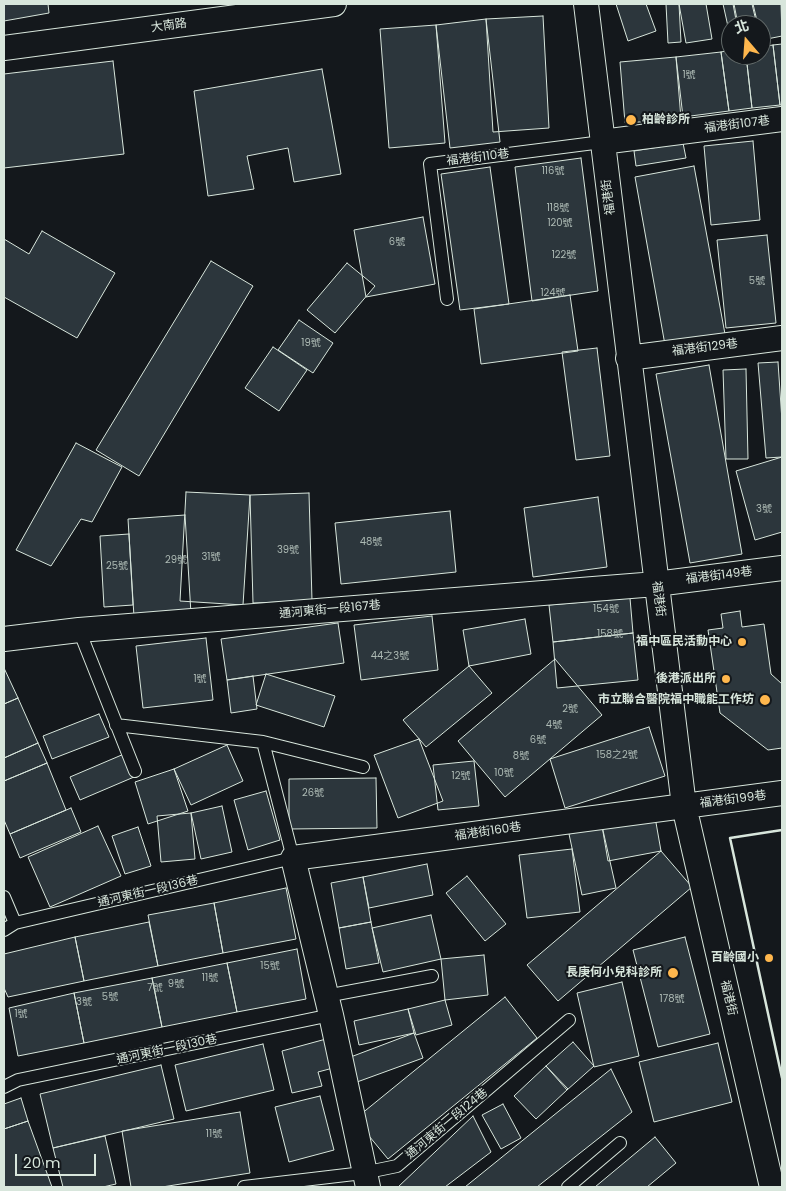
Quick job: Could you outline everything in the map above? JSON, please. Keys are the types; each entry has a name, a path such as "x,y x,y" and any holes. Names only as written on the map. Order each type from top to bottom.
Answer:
{"street":[{"name":"大南路","path":"4,48 291,7 334,4"},
{"name":"福港街","path":"586,4 684,806 772,1187"},
{"name":"福港街107巷","path":"602,142 782,119"},
{"name":"福港街129巷","path":"628,358 782,338"},
{"name":"福港街149巷","path":"656,584 782,568"},
{"name":"通河東街一段167巷","path":"4,639 78,630 656,584"},
{"name":"福港街199巷","path":"684,806 782,793"},
{"name":"福港街160巷","path":"293,858 684,806"},
{"path":"293,858 328,1005 365,1180"}],"lane":[{"name":"福港街110巷","path":"447,299 430,164 602,142"},
{"path":"78,630 135,771"},
{"path":"116,725 263,742 363,767"},
{"path":"263,742 293,858"},
{"name":"通河東街一段136巷","path":"9,926 293,858"},
{"path":"4,897 9,926"},
{"name":"通河東街一段130巷","path":"4,1087 18,1080 328,1005 432,976"},
{"name":"通河東街一段124巷","path":"244,1187 365,1180 397,1166 568,1020"},
{"path":"568,1187 620,1143"}],"building":[{"path":"4,4 48,4 49,13 4,21"},
{"path":"616,4 646,4 656,31 628,41"},
{"path":"666,4 679,4 681,42 668,43"},
{"path":"679,4 706,4 712,39 686,43"},
{"path":"723,4 734,4 736,15 725,15"},
{"path":"733,4 752,4 755,15 735,15"},
{"path":"753,4 781,4 782,36 771,38 771,15 756,15"},
{"path":"543,16 549,128 493,132 486,19"},
{"path":"486,19 500,142 450,148 436,25"},
{"path":"436,25 445,143 389,148 380,29"},
{"path":"782,44 782,105 780,105 773,45"},
{"path":"771,45 773,45 780,105 752,108 747,65 771,65"},
{"path":"721,52 721,65 723,65 729,111 683,117 676,57"},
{"path":"676,57 681,119 625,123 620,62"},
{"path":"113,61 124,154 4,168 4,74"},
{"path":"723,65 747,65 752,108 729,111"},
{"path":"322,69 341,174 294,182 288,148 247,156 254,189 208,196 194,91"},
{"path":"753,141 760,220 711,225 704,146"},
{"path":"683,143 686,158 636,166 634,151"},
{"path":"581,158 598,291 532,301 515,167"},
{"path":"694,166 725,334 665,345 635,177"},
{"path":"490,167 509,304 460,310 441,174"},
{"path":"423,217 435,284 366,297 354,230"},
{"path":"42,231 115,273 77,338 4,297 4,239 29,254"},
{"path":"767,235 776,323 726,328 717,240"},
{"path":"211,261 253,286 139,476 96,450"},
{"path":"347,263 375,286 335,333 307,310"},
{"path":"570,295 578,351 481,364 474,309"},
{"path":"299,320 333,343 313,373 278,350"},
{"path":"273,347 307,370 279,411 245,388"},
{"path":"597,348 610,456 576,460 562,352"},
{"path":"778,362 782,421 782,457 766,458 758,363"},
{"path":"709,365 742,554 690,563 656,374"},
{"path":"746,369 748,459 726,459 723,370"},
{"path":"76,443 122,467 92,522 81,519 51,566 16,550"},
{"path":"782,457 782,532 755,540 736,471"},
{"path":"186,492 250,495 243,605 180,601"},
{"path":"309,493 312,601 253,603 250,495"},
{"path":"598,497 607,567 533,577 524,508"},
{"path":"450,511 456,572 341,584 335,523"},
{"path":"185,515 191,614 134,617 128,519"},
{"path":"129,534 133,605 104,607 100,536"},
{"path":"630,598 633,633 553,642 549,605"},
{"path":"740,611 742,627 764,624 771,674 782,684 782,748 768,750 720,713 708,630 723,628 721,614"},
{"path":"432,616 438,670 361,680 354,625"},
{"path":"525,619 531,654 469,666 463,630"},
{"path":"338,623 344,663 227,680 221,639"},
{"path":"633,633 638,680 557,688 553,642"},
{"path":"206,638 213,700 143,708 136,646"},
{"path":"555,659 602,715 505,797 458,741"},
{"path":"469,666 492,693 426,747 403,720"},
{"path":"4,668 18,698 4,704"},
{"path":"266,674 335,696 324,727 256,705"},
{"path":"253,676 257,709 231,713 227,680"},
{"path":"18,698 38,743 4,758 4,704"},
{"path":"99,714 109,737 52,759 43,736"},
{"path":"649,727 665,776 565,808 550,759"},
{"path":"419,739 443,801 398,818 374,755"},
{"path":"38,743 47,763 4,781 4,758"},
{"path":"227,745 243,781 191,805 174,769"},
{"path":"124,754 134,777 80,800 70,777"},
{"path":"474,761 479,806 438,810 433,765"},
{"path":"47,763 66,810 10,834 4,820 4,781"},
{"path":"174,769 188,811 148,824 135,782"},
{"path":"376,778 377,828 289,829 289,779"},
{"path":"266,791 280,840 248,850 234,800"},
{"path":"222,806 232,852 201,859 191,813"},
{"path":"71,808 81,832 20,858 10,834"},
{"path":"191,813 195,859 161,862 157,816"},
{"path":"655,817 661,851 608,861 602,826"},
{"path":"98,826 121,876 50,907 28,857"},
{"path":"602,826 616,888 582,895 569,834"},
{"path":"138,827 151,866 125,874 112,836"},
{"path":"572,849 580,912 527,918 519,855"},
{"path":"661,851 692,887 558,1001 527,965"},
{"path":"427,864 433,895 369,908 363,877"},
{"path":"467,876 506,924 485,941 446,893"},
{"path":"363,877 371,922 339,928 331,883"},
{"path":"286,888 296,939 223,953 214,903"},
{"path":"214,903 223,953 158,966 148,915"},
{"path":"431,915 441,959 383,972 372,928"},
{"path":"149,922 158,966 84,981 75,937"},
{"path":"371,922 379,963 346,969 339,928"},
{"path":"75,937 84,981 8,997 4,988 4,954"},
{"path":"685,937 710,1034 658,1047 633,950"},
{"path":"297,949 306,999 237,1012 227,963"},
{"path":"484,955 488,995 445,1000 441,959"},
{"path":"227,963 237,1012 162,1027 152,978"},
{"path":"152,978 162,1027 84,1043 74,993"},
{"path":"622,982 639,1056 594,1067 577,993"},
{"path":"74,993 84,1043 18,1056 9,1008"},
{"path":"505,997 537,1038 388,1159 355,1119"},
{"path":"445,1000 452,1025 416,1035 408,1009"},
{"path":"408,1009 414,1033 359,1045 354,1021"},
{"path":"414,1033 423,1058 357,1082 348,1058"},
{"path":"326,1039 333,1068 318,1072 322,1086 292,1093 282,1051"},
{"path":"573,1042 594,1066 567,1090 546,1066"},
{"path":"718,1043 732,1102 654,1122 639,1062"},
{"path":"263,1044 274,1090 186,1111 175,1065"},
{"path":"161,1065 174,1119 53,1148 40,1094"},
{"path":"546,1066 568,1089 536,1119 514,1096"},
{"path":"611,1069 632,1112 537,1187 465,1187"},
{"path":"320,1096 334,1150 289,1162 275,1107"},
{"path":"21,1098 28,1121 4,1129 4,1104"},
{"path":"503,1104 521,1138 501,1149 482,1115"},
{"path":"240,1112 250,1173 162,1187 131,1187 122,1131"},
{"path":"473,1116 491,1152 445,1187 398,1187"},
{"path":"28,1121 52,1187 4,1187 4,1129"},
{"path":"105,1136 116,1184 103,1187 63,1187 53,1148"},
{"path":"655,1137 676,1163 647,1187 595,1187"}],"wall":[{"path":"782,830 730,838 782,1078"}],"place":[{"name":"柏齡診所","path":"631,120"},
{"name":"福中區民活動中心","path":"742,642"},
{"name":"後港派出所","path":"726,679"},
{"name":"市立聯合醫院福中職能工作坊","path":"765,700"},
{"name":"百齡國小","path":"769,958"},
{"name":"長庚何小兒科診所","path":"673,973"}]}
